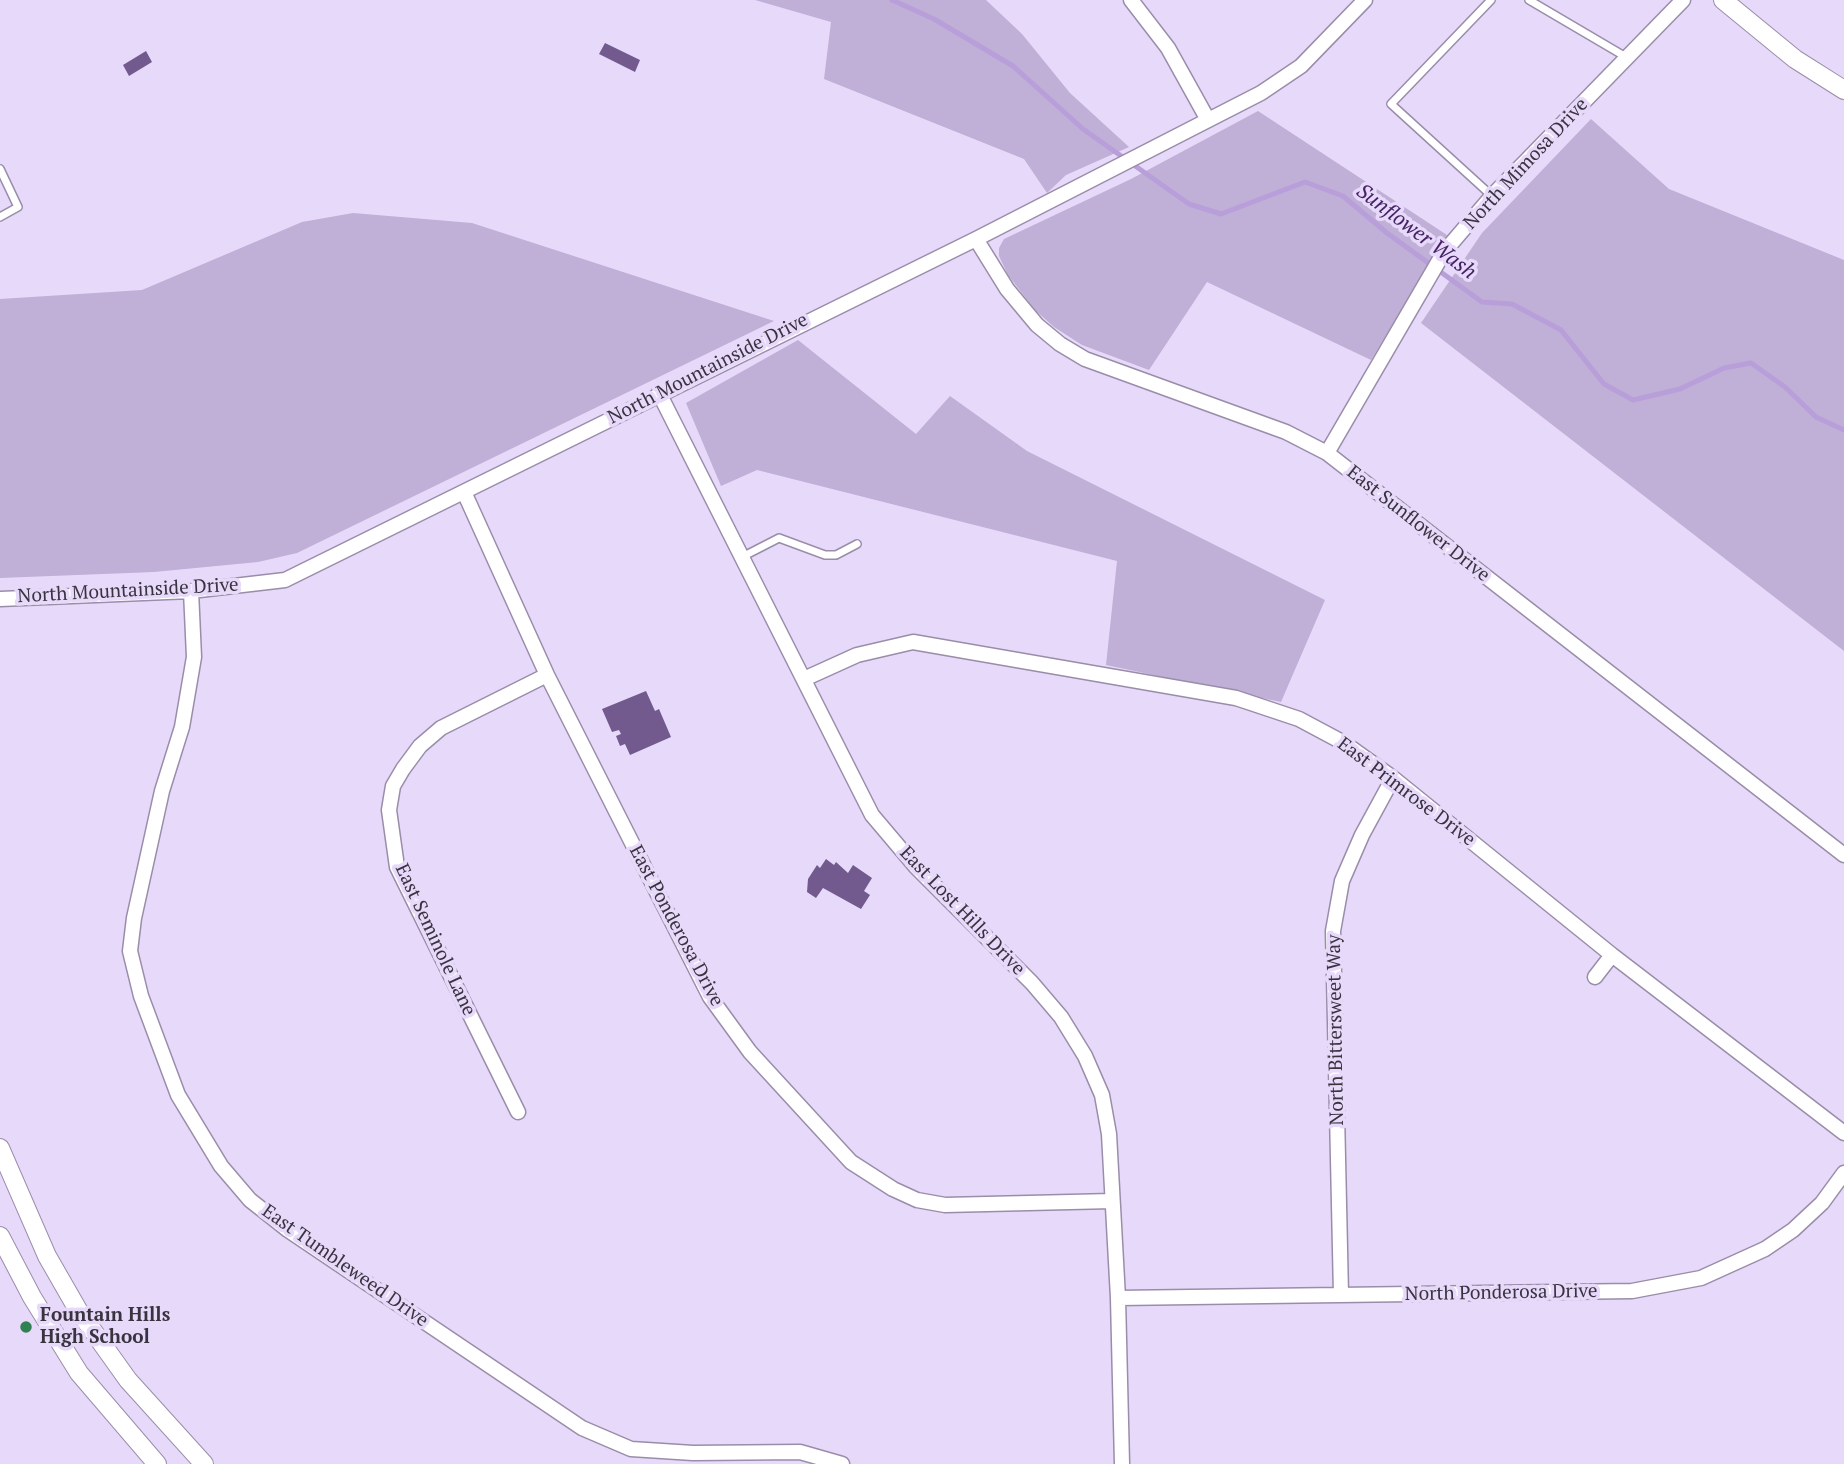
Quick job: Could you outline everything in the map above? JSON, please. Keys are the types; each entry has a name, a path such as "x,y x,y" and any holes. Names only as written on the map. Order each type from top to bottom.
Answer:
{"street":[{"path":"1132,0 1168,48 1209,120"},
{"name":"North Mountainside Drive","path":"0,599 191,591 285,580 659,393 976,239 1209,120 1292,74 1364,0"},
{"name":"North Mimosa Drive","path":"1327,453 1444,252 1492,196 1683,0"},
{"path":"1723,0 1795,59 1844,90"},
{"name":"East Sunflower Drive","path":"976,239 1007,289 1037,325 1060,344 1085,359 1286,432 1327,453 1844,855"},
{"name":"East Lost Hills Drive","path":"659,393 872,815 916,867 1032,983 1061,1017 1085,1056 1102,1095 1109,1134 1118,1298 1122,1464"},
{"name":"East Ponderosa Drive","path":"464,492 547,675 710,997 750,1052 851,1162 893,1189 917,1200 945,1205 1112,1201"},
{"name":"East Tumbleweed Drive","path":"191,591 194,657 182,727 162,791 134,918 130,951 141,996 178,1095 220,1166 250,1200 288,1230 582,1428 631,1448 693,1453 800,1452 842,1464"},
{"name":"East Primrose Drive","path":"804,679 857,655 913,642 1236,698 1299,719 1344,743 1393,778 1612,955 1844,1133"},
{"name":"East Seminole Lane","path":"517,1112 397,867 389,810 393,786 420,746 441,728 547,675"},
{"name":"North Bittersweet Way","path":"1341,1295 1333,930 1342,881 1362,835 1393,778"},
{"path":"1595,977 1612,955"},
{"path":"0,1148 47,1256 78,1310 128,1380 204,1464"},
{"name":"North Ponderosa Drive","path":"1118,1298 1632,1292 1701,1278 1765,1249 1793,1230 1822,1203 1844,1173"},
{"path":"0,1236 79,1373 157,1464"}],"lane":[{"path":"1491,0 1391,104 1492,196"},
{"path":"1530,0 1627,58"},
{"path":"0,169 18,207 0,216"},
{"path":"742,557 779,538 825,555 836,555 857,544"}],"shaded area":[{"path":"755,0 986,0 1022,34 1070,93 1129,147 1066,175 1047,193 1024,159 824,79 831,22"},
{"path":"1258,111 1447,235 1371,360 1207,282 1149,370 1082,345 1054,327 1035,310 1008,275 999,256 999,248 1004,239 1131,179"},
{"path":"1591,119 1669,189 1844,260 1844,651 1421,323 1482,233"},
{"path":"353,213 472,223 774,321 297,553 258,562 154,572 0,578 0,299 142,290 302,222"},
{"path":"798,340 916,434 950,396 1027,451 1325,600 1281,702 1106,665 1117,561 757,470 721,486 686,403"}],"building":[{"path":"605,43 640,60 635,72 599,54"},
{"path":"146,51 152,62 129,76 123,65"},
{"path":"646,691 655,711 659,709 671,737 630,755 625,744 620,746 616,736 621,734 619,730 612,732 602,709"},
{"path":"826,859 834,865 836,862 848,873 853,865 872,878 864,891 870,895 861,909 823,888 816,898 807,892 808,879 817,865 820,868"}],"waterway":[{"name":"Sunflower Wash","path":"892,0 934,19 1013,66 1083,129 1189,204 1221,214 1305,182 1343,196 1387,233 1482,302 1512,304 1561,330 1604,384 1633,400 1680,389 1724,368 1751,363 1785,387 1816,417 1844,430"}],"place":[{"name":"Fountain Hills High School","path":"26,1327"}]}
